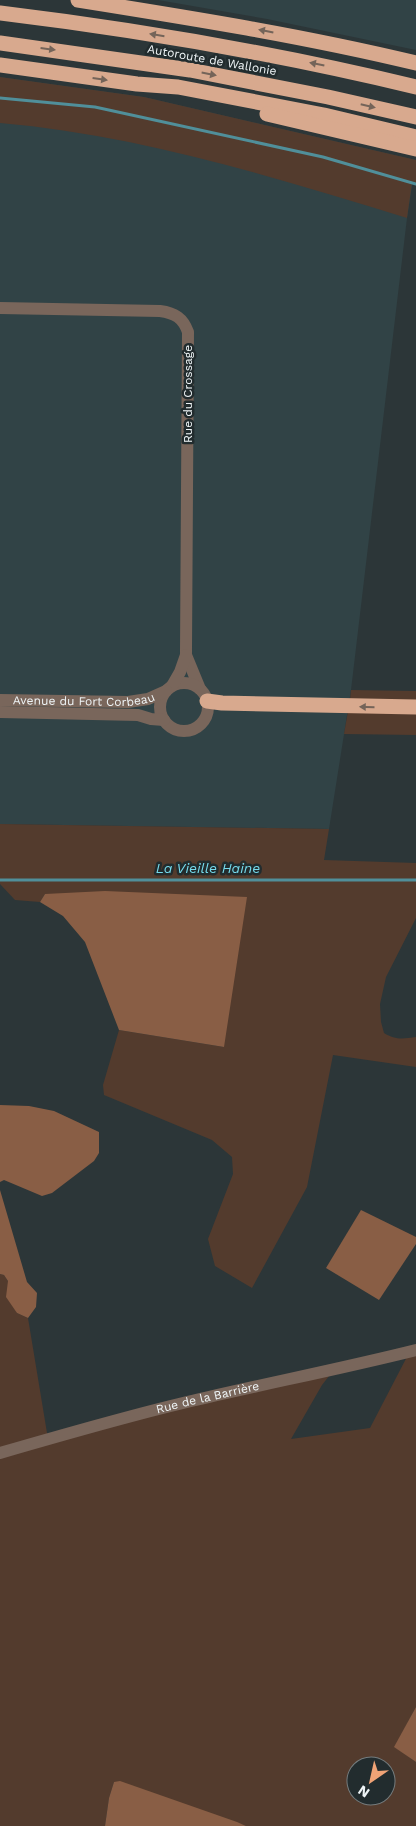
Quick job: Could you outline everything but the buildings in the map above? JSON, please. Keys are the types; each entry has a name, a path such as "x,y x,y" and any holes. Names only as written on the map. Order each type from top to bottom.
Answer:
{"highway":[{"path":"78,0 200,19 344,46 416,63"},
{"name":"Autoroute de Wallonie","path":"0,13 62,20 194,41 339,68 416,87"},
{"name":"Autoroute de Wallonie","path":"0,43 190,70 328,97 416,117"},
{"path":"0,65 137,84 178,87 324,115 416,137"},
{"path":"137,84 416,149"},
{"path":"204,695 222,703 416,707"}],"street":[{"name":"Rue du Crossage","path":"0,308 172,312 186,325 188,332 186,655"},
{"path":"186,655 204,695 206,716 197,727 190,730 176,729 164,720 160,705 180,672 186,655"},
{"path":"169,688 188,683 204,695"},
{"name":"Avenue du Fort Corbeau","path":"0,700 128,702 148,699 169,688"},
{"name":"Avenue du Fort Corbeau","path":"0,712 138,715 164,720"},
{"name":"Rue de la Barrière","path":"0,1452 188,1402 332,1371 416,1350"}],"shaded area":[{"path":"158,0 416,0 416,50 267,19"},
{"path":"0,77 144,97 416,160 407,218 351,690 329,829 0,824"},
{"path":"0,77 144,97 416,160 416,184 412,183 407,218 256,173 155,148 104,137 0,123"},
{"path":"351,690 416,691 416,700 350,700"},
{"path":"348,711 416,712 416,735 344,734"},
{"path":"0,824 329,829 324,860 416,863 416,918 386,977 380,1004 384,1033 399,1038 416,1037 416,1067 333,1055 307,1187 252,1288 215,1266 208,1239 233,1174 232,1157 212,1140 104,1095 103,1085 119,1030 224,1047 45,894 40,902 15,900 0,884"},
{"path":"105,891 247,897 224,1047 119,1030 85,942 63,916 40,902 45,894"},
{"path":"0,1105 29,1106 54,1111 99,1132 99,1153 94,1161 52,1193 42,1196 4,1180 0,1182"},
{"path":"0,1190 27,1282 37,1293 36,1307 28,1318 17,1313 6,1297 8,1281 4,1275 0,1274"},
{"path":"361,1210 416,1237 416,1244 379,1300 326,1268"},
{"path":"0,1274 4,1275 8,1281 17,1313 28,1318 48,1439 333,1371 322,1385 291,1439 370,1428 410,1351 416,1350 416,1707 395,1747 416,1762 416,1826 246,1826 114,1782 109,1798 105,1826 0,1826"},
{"path":"416,1707 416,1762 394,1747"},
{"path":"120,1781 246,1826 105,1826 109,1798 114,1782"}],"waterway":[{"path":"0,98 95,107 323,157 416,184"},
{"name":"La Vieille Haine","path":"0,880 416,880"}]}
